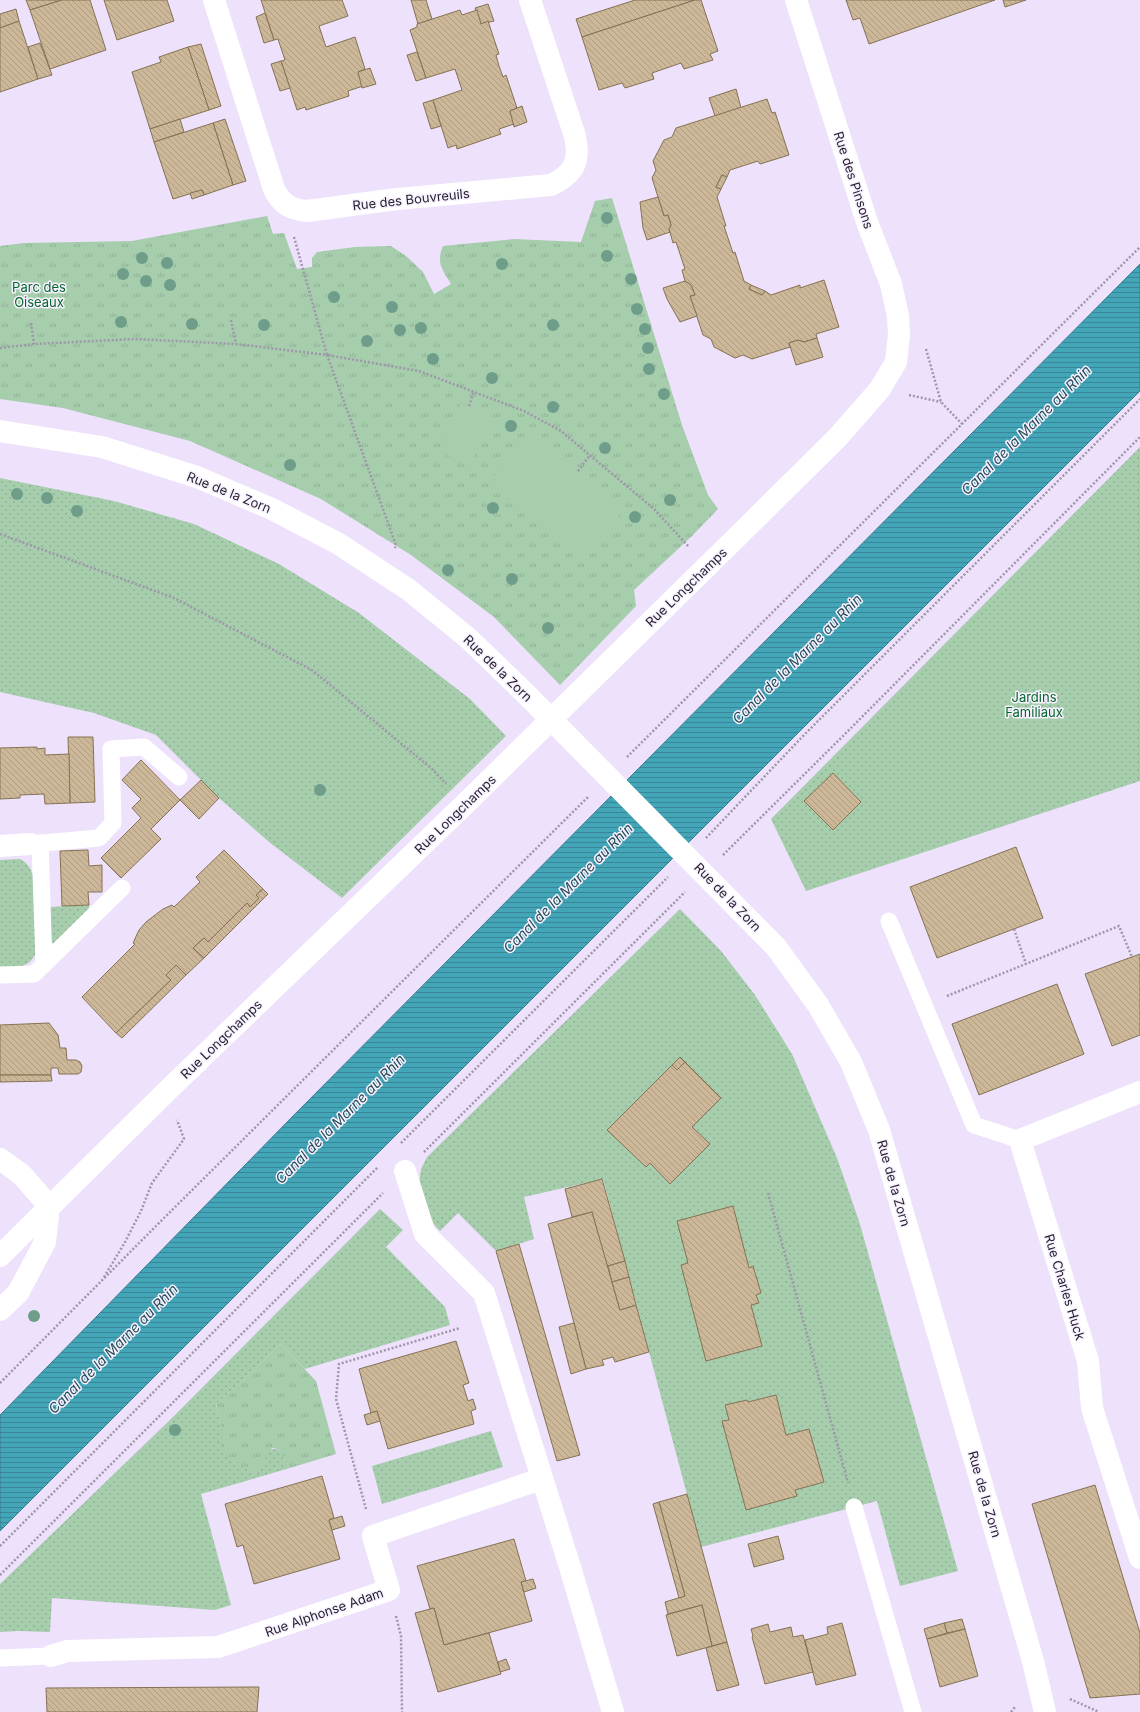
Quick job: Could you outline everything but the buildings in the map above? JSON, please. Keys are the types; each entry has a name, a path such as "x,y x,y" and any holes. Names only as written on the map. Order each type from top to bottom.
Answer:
{"street":[{"path":"214,0 274,189 280,200 287,206"},
{"name":"Rue des Bouvreuils","path":"287,206 296,210 308,211 397,199 551,185 562,180 571,171 577,160 578,148 530,0"},
{"name":"Rue des Pinsons","path":"796,0 867,222 891,284 898,316 899,335 896,362"},
{"name":"Rue Longchamps","path":"0,1256 166,1092 464,805 838,436 880,389 896,362"},
{"name":"Rue de la Zorn","path":"0,431 102,447 197,477 272,509 339,544 409,590 468,638 527,695 776,947 818,1005 851,1062 879,1130 1031,1653 1045,1712"},
{"path":"0,846 35,843"},
{"path":"1020,1140 1140,1092"},
{"name":"Rue Charles Huck","path":"1020,1140 1088,1361 1092,1408 1140,1558"},
{"path":"0,1159 22,1174 49,1206 46,1242 18,1293 0,1310"},
{"path":"405,1171 425,1234 484,1294 613,1712"},
{"path":"373,1536 541,1479"},
{"name":"Rue Alphonse Adam","path":"51,1656 67,1651 218,1647 389,1590 373,1536"}],"lane":[{"path":"44,964 35,843 99,838 113,823 111,749 144,747 179,777"},
{"path":"0,975 34,974 122,888"},
{"path":"889,921 974,1125 1020,1140"},
{"path":"854,1507 913,1712"},
{"path":"0,1658 51,1656"}],"path":[{"path":"287,206 302,268 327,355 396,545 394,550"},
{"path":"622,762 1140,247"},
{"path":"231,320 236,344"},
{"path":"31,323 34,344"},
{"path":"0,348 34,344 135,339 236,344 327,355 419,371 474,391 530,414 561,431 654,509 707,566"},
{"path":"880,389 941,402 962,424"},
{"path":"469,406 474,391"},
{"path":"704,840 804,736 1140,399"},
{"path":"735,842 848,731 1140,437"},
{"path":"578,471 590,455"},
{"path":"0,534 174,598 312,670 432,769 464,805"},
{"path":"0,1383 590,795"},
{"path":"395,1149 671,874"},
{"path":"0,1575 671,907"},
{"path":"924,1005 1119,926 1132,957"},
{"path":"1014,929 1026,964"},
{"path":"101,1281 124,1244 141,1211 152,1183 184,1139 166,1092"},
{"path":"0,1546 379,1166"},
{"path":"768,1193 854,1507"},
{"path":"373,1536 336,1398 339,1364 460,1328"},
{"path":"389,1590 401,1636 402,1712"},
{"path":"1067,1698 1099,1712"}],"green space":[{"name":"Parc des Oiseaux","path":"612,198 682,425 708,495 718,509 692,536 634,590 636,606 560,685 494,617 411,555 321,499 190,441 63,408 0,399 0,246 24,243 132,241 267,216 273,234 284,233 297,269 312,267 312,258 317,252 355,247 391,246 406,256 423,272 434,294 451,284 440,262 443,246 514,239 581,242 595,201"},
{"path":"461,403 493,418 469,466 438,451"},
{"path":"529,432 625,508 585,558 489,482"},
{"name":"Jardins Familiaux","path":"1140,447 1140,781 806,891 771,819"},
{"path":"0,478 114,501 194,524 279,564 359,613 470,699 506,736 342,898 269,842 219,798 156,735 94,713 0,692"},
{"path":"20,859 25,862 33,875 36,952 30,962 22,966 0,968 0,860"},
{"path":"89,905 89,908 53,944 51,940 50,907"},
{"path":"680,909 721,951 755,995 792,1054 837,1158 859,1221 958,1571 900,1586 877,1501 701,1547 603,1179 524,1197 534,1239 496,1251 458,1213 440,1231 426,1216 419,1184 421,1169 427,1157"},
{"path":"380,1209 403,1230 386,1247 445,1307 450,1325 305,1369 281,1344 216,1405 222,1430 222,1452 278,1449 290,1468 201,1494 231,1605 215,1610 52,1598 50,1632 0,1632 0,1584 174,1416"},
{"path":"281,1344 316,1381 336,1454 290,1468 278,1449 272,1448 256,1473 221,1452 222,1430 216,1405"},
{"path":"491,1431 503,1467 382,1504 372,1466"}],"water":[{"name":"Canal de la Marne au Rhin","path":"1140,264 1140,391 0,1531 0,1415 294,1115"}]}
